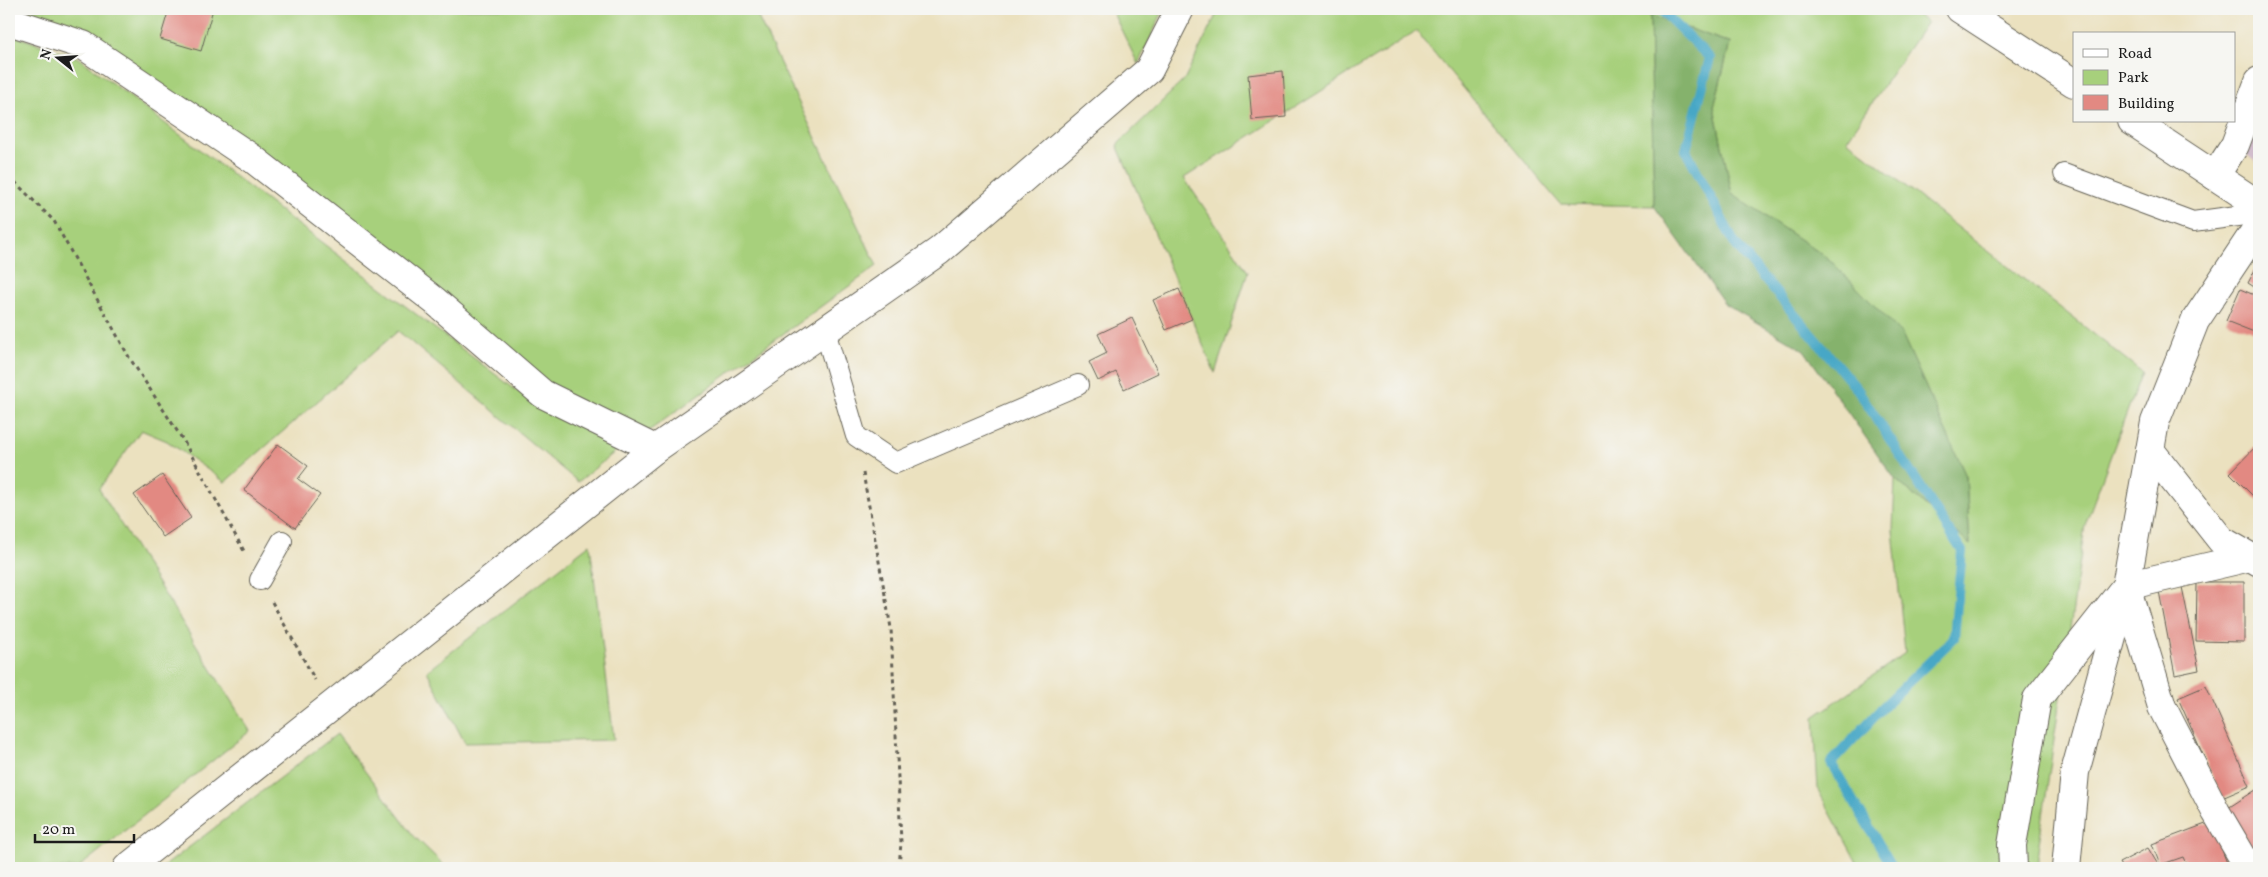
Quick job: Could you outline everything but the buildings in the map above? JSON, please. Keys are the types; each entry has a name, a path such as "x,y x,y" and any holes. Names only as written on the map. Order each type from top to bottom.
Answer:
{"street":[{"path":"127,868 655,449 939,250 1149,70 1180,9"},
{"path":"1960,9 2073,82"},
{"path":"9,21 83,45 253,159 436,301 543,394 655,449"},
{"path":"2216,176 2235,146 2259,81"},
{"path":"2134,122 2259,205"},
{"path":"2066,868 2075,772 2126,586 2155,422 2195,321 2259,224"},
{"path":"2150,450 2221,540 2255,560"},
{"path":"2013,868 2012,845 2037,699 2126,586 2255,560"},
{"path":"2126,586 2162,707 2216,812 2250,868"}],"lane":[{"path":"2064,174 2193,222 2259,213"},
{"path":"825,331 856,436 896,463 1078,385"},
{"path":"260,580 282,541"}],"path":[{"path":"9,176 54,221 129,357 183,440 330,707"},
{"path":"856,436 891,628 901,842 899,868"}],"shaded area":[{"path":"2259,101 2259,165 2235,145"}],"green space":[{"path":"16,9 754,9 877,266 646,433 548,386 94,33"},
{"path":"1111,9 1164,9 1138,64"},
{"path":"1219,9 1909,9 1927,22 1847,140 2142,372 2085,525 2038,851 2038,868 1860,868 1818,790 1814,717 1905,653 1893,530 1895,479 1970,545 1966,476 1829,259 1732,195 1714,107 1730,43 1650,16 1654,206 1560,204 1416,31 1184,178 1248,272 1215,373 1117,145 1184,80"},
{"path":"1650,15 1730,43 1714,107 1732,194 1829,259 1902,334 1966,476 1970,545 1895,479 1804,350 1725,304 1654,206"},
{"path":"9,34 79,58 533,403 621,447 578,482 398,331 225,482 167,441 141,430 99,489 250,731 78,868 9,868"},
{"path":"590,544 614,740 465,743 427,671"},
{"path":"337,734 413,835 447,868 162,868"}],"waterway":[{"path":"1660,9 1710,58 1686,150 1735,244 1858,390 1962,551 1954,638 1885,705 1831,763 1893,868"}]}
